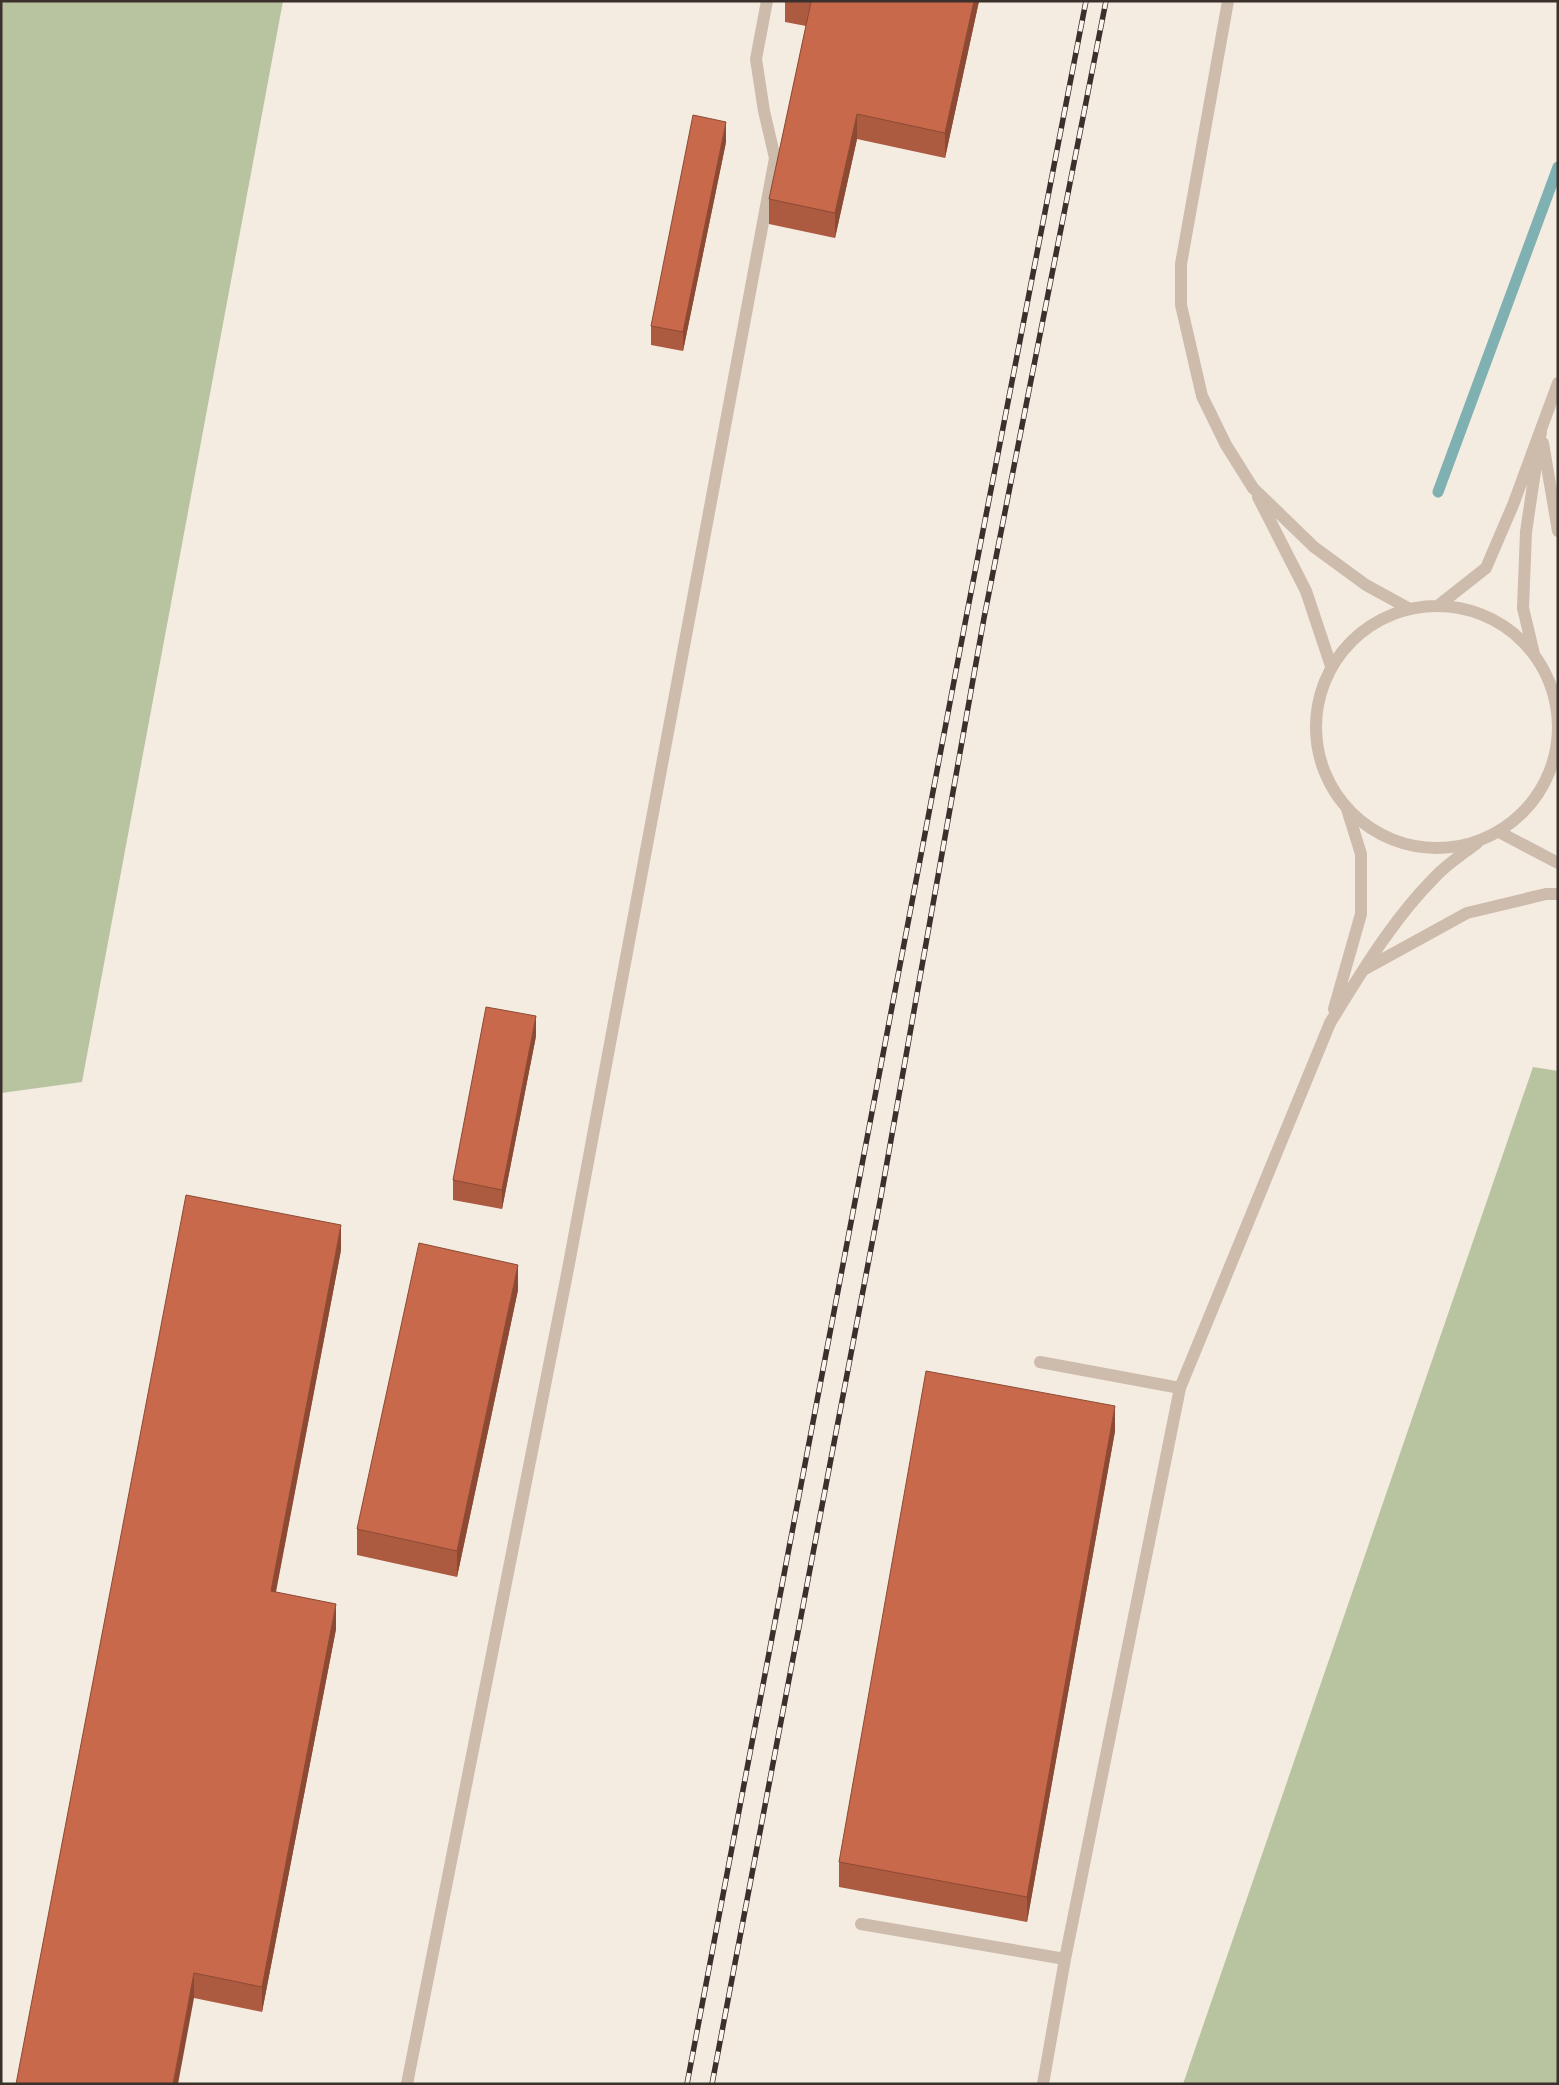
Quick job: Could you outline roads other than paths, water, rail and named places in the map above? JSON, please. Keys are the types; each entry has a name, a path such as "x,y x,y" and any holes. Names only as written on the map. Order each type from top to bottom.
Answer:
{"street":[{"path":"407,2084 570,1259 775,158 764,111 756,59 767,1"},
{"path":"1228,1 1181,264 1181,305 1202,396 1226,445 1253,488 1306,591 1331,666"},
{"path":"1439,605 1486,568 1541,431 1558,383"},
{"path":"1541,431 1558,531"},
{"path":"1330,1024 1363,970 1396,923 1435,876 1479,842 1499,832 1526,811 1545,783 1556,752 1558,718 1550,684 1534,654 1523,608 1526,532 1541,431"},
{"path":"1253,488 1314,547 1366,585 1408,608"},
{"path":"1043,2084 1065,1959 1180,1388 1330,1024 1361,914 1361,854 1347,809 1326,776 1316,740 1318,702 1331,666 1355,636 1380,619 1408,608 1439,605 1475,611 1508,628 1558,681"},
{"path":"1347,809 1374,832 1408,846 1444,849 1479,842"},
{"path":"1499,832 1558,863"},
{"path":"1363,970 1467,913 1546,894 1558,894"},
{"path":"1040,1362 1180,1388"},
{"path":"862,1924 1065,1959"}],"waterway":[{"path":"1438,492 1558,167"}],"railway":[{"path":"687,2084 967,613 1086,1"},
{"path":"712,2084 881,1196 984,618 1106,1"}]}
